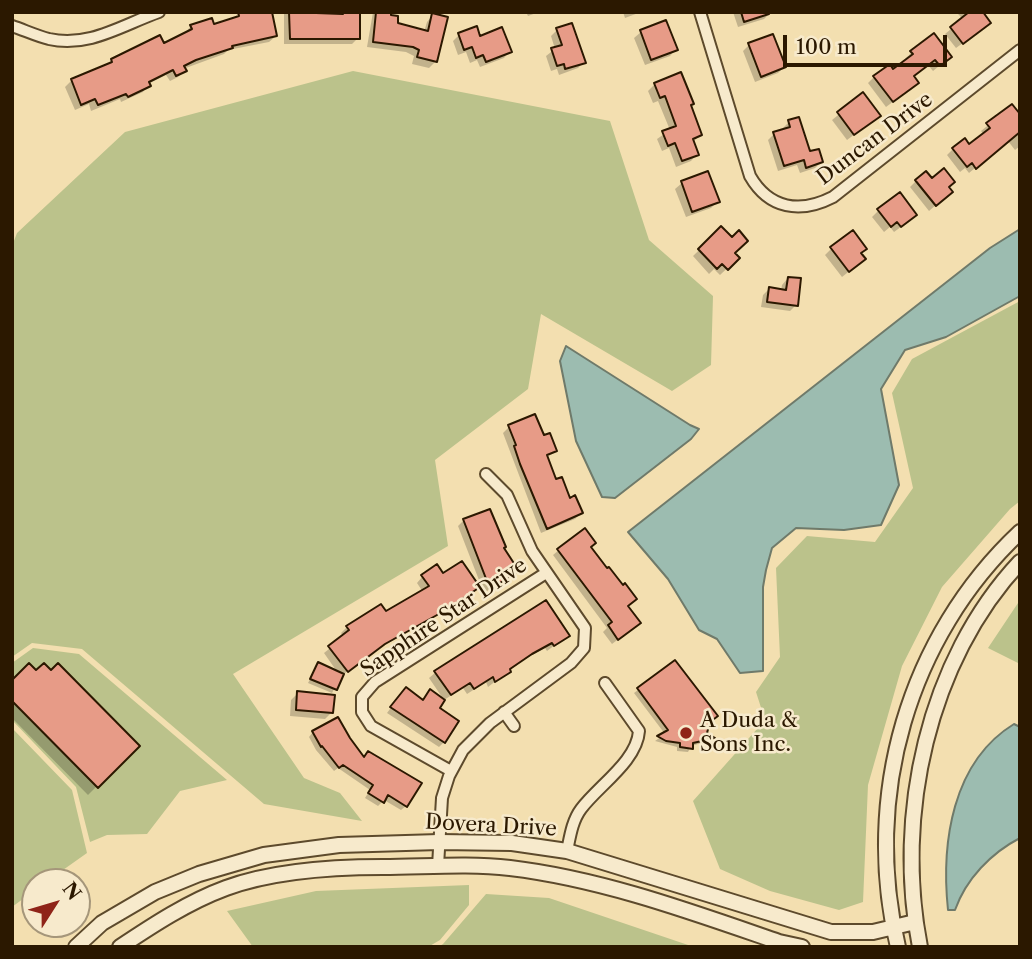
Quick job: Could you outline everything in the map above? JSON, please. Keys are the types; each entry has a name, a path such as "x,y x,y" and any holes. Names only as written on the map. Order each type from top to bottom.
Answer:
{"street":[{"path":"12,26 48,39 85,41 159,12"},
{"name":"Duncan Drive","path":"700,12 750,176 766,197 792,206 818,205 833,197 1020,50"},
{"path":"438,866 442,798 451,772 463,750 490,723 571,663 584,648 585,628 532,551 507,495 486,474"},
{"path":"898,947 893,927 885,841 893,766 908,703 935,641 962,596 996,554 1020,532"},
{"path":"915,946 912,828 920,767 932,716 959,650 995,588 1020,562"},
{"name":"Sapphire Star Drive","path":"451,772 371,726 362,712 362,697 375,682 546,573"},
{"path":"567,851 579,811 631,754 638,740 639,731 605,683"},
{"path":"504,712 514,726"},
{"name":"Dovera Drive","path":"76,947 102,923 155,892 199,874 264,855 339,845 439,842 512,843 567,851 831,932 873,932 915,922"},
{"name":"Dovera Drive","path":"120,947 184,906 227,887 284,874 341,867 438,866 507,867 569,877 802,947"}],"green space":[{"path":"353,71 610,121 649,240 713,296 711,365 672,391 541,314 528,389 435,460 448,546 233,674 304,778 340,793 362,821 264,804 82,649 32,643 12,657 12,246 17,233 125,132"},
{"path":"1020,301 1020,501 942,587 902,666 868,785 863,902 839,910 770,891 720,869 693,801 765,720 756,692 780,657 776,568 807,536 875,542 913,488 892,393 912,359"},
{"path":"1020,600 1020,664 988,648"},
{"path":"33,648 79,654 227,780 180,791 147,834 107,835 90,842 76,787 12,720 12,663"},
{"path":"12,728 72,790 87,853 66,868 21,868 21,900 12,907"},
{"path":"469,885 469,905 440,940 428,947 253,947 227,911 316,891"},
{"path":"486,894 549,898 694,947 438,947"}],"shaded area":[{"path":"1020,229 1020,296 946,337 905,350 881,389 899,485 881,525 844,530 796,528 772,548 763,587 763,671 740,673 717,639 699,630 668,579 628,532 990,248"},
{"path":"566,346 699,429 691,439 615,498 602,497 576,441 560,361"},
{"path":"1014,724 1020,727 1020,838 999,851 981,868 966,888 955,910 948,910 947,858 955,806 964,782 977,760 993,740"}],"building":[{"path":"238,12 272,12 277,36 232,46 233,48 196,60 184,66 187,71 176,76 173,70 149,82 151,86 128,97 126,94 98,105 95,99 81,105 71,79 112,62 111,59 160,35 164,43 192,29 190,25 212,18 214,24 239,16"},
{"path":"289,12 360,12 360,39 290,39"},
{"path":"376,12 391,12 391,15 398,16 398,23 428,31 432,13 448,17 437,62 417,57 419,50 413,47 373,42"},
{"path":"741,12 768,12 769,14 744,22"},
{"path":"969,12 983,12 991,23 963,44 950,27"},
{"path":"666,20 678,50 651,60 640,30"},
{"path":"572,23 586,63 565,69 564,64 557,66 551,48 562,45 556,28"},
{"path":"477,26 480,36 502,27 512,52 486,62 483,55 476,58 472,47 464,50 458,33"},
{"path":"934,33 952,57 940,66 935,60 914,76 919,83 893,102 873,76 890,64 893,69 913,54 910,51"},
{"path":"773,34 786,67 761,77 748,43"},
{"path":"681,72 694,104 691,105 702,135 693,139 699,155 682,161 675,143 668,146 662,131 676,126 665,96 660,98 654,83"},
{"path":"863,92 881,116 854,135 837,112"},
{"path":"1012,104 1020,114 1020,132 976,169 972,163 967,167 952,148 965,138 969,144 990,128 986,123"},
{"path":"799,117 810,151 819,149 823,162 806,168 804,160 784,166 773,132 790,127 788,120"},
{"path":"944,168 955,182 949,187 953,192 936,206 915,180 926,171 932,178"},
{"path":"708,171 720,202 692,212 681,181"},
{"path":"900,192 917,215 901,227 897,222 891,227 877,209"},
{"path":"721,226 732,237 739,230 748,241 735,253 740,258 728,270 722,264 717,269 698,249"},
{"path":"853,230 867,249 861,253 866,259 849,272 830,247"},
{"path":"788,277 801,278 798,306 767,302 769,287 786,290"},
{"path":"535,414 544,435 550,433 557,451 547,455 556,479 562,477 570,498 575,495 583,513 547,529 520,464 508,425"},
{"path":"490,509 506,547 504,548 519,571 490,589 463,519"},
{"path":"585,528 596,543 591,547 637,599 628,606 641,623 618,640 608,625 612,622 557,549"},
{"path":"462,561 480,587 446,610 385,644 348,672 328,646 349,630 346,626 381,604 386,611 429,586 421,575 437,564 443,573"},
{"path":"546,600 570,636 554,646 552,643 532,654 495,682 493,677 474,689 470,683 451,695 434,671"},
{"path":"675,660 718,716 710,722 707,733 715,738 693,743 693,749 680,747 680,743 666,741 657,736 668,730 637,688"},
{"path":"318,662 344,674 337,690 310,679"},
{"path":"29,663 36,670 44,663 51,670 58,663 140,746 98,788 12,701 12,680"},
{"path":"406,687 423,700 430,689 445,700 440,708 459,721 445,743 390,707"},
{"path":"297,691 335,695 333,713 296,710"},
{"path":"338,717 364,757 368,751 422,783 407,807 388,795 384,803 368,793 373,785 343,765 339,768 321,747 312,731"}],"place":[{"name":"A Duda & Sons Inc.","path":"686,733"}]}
